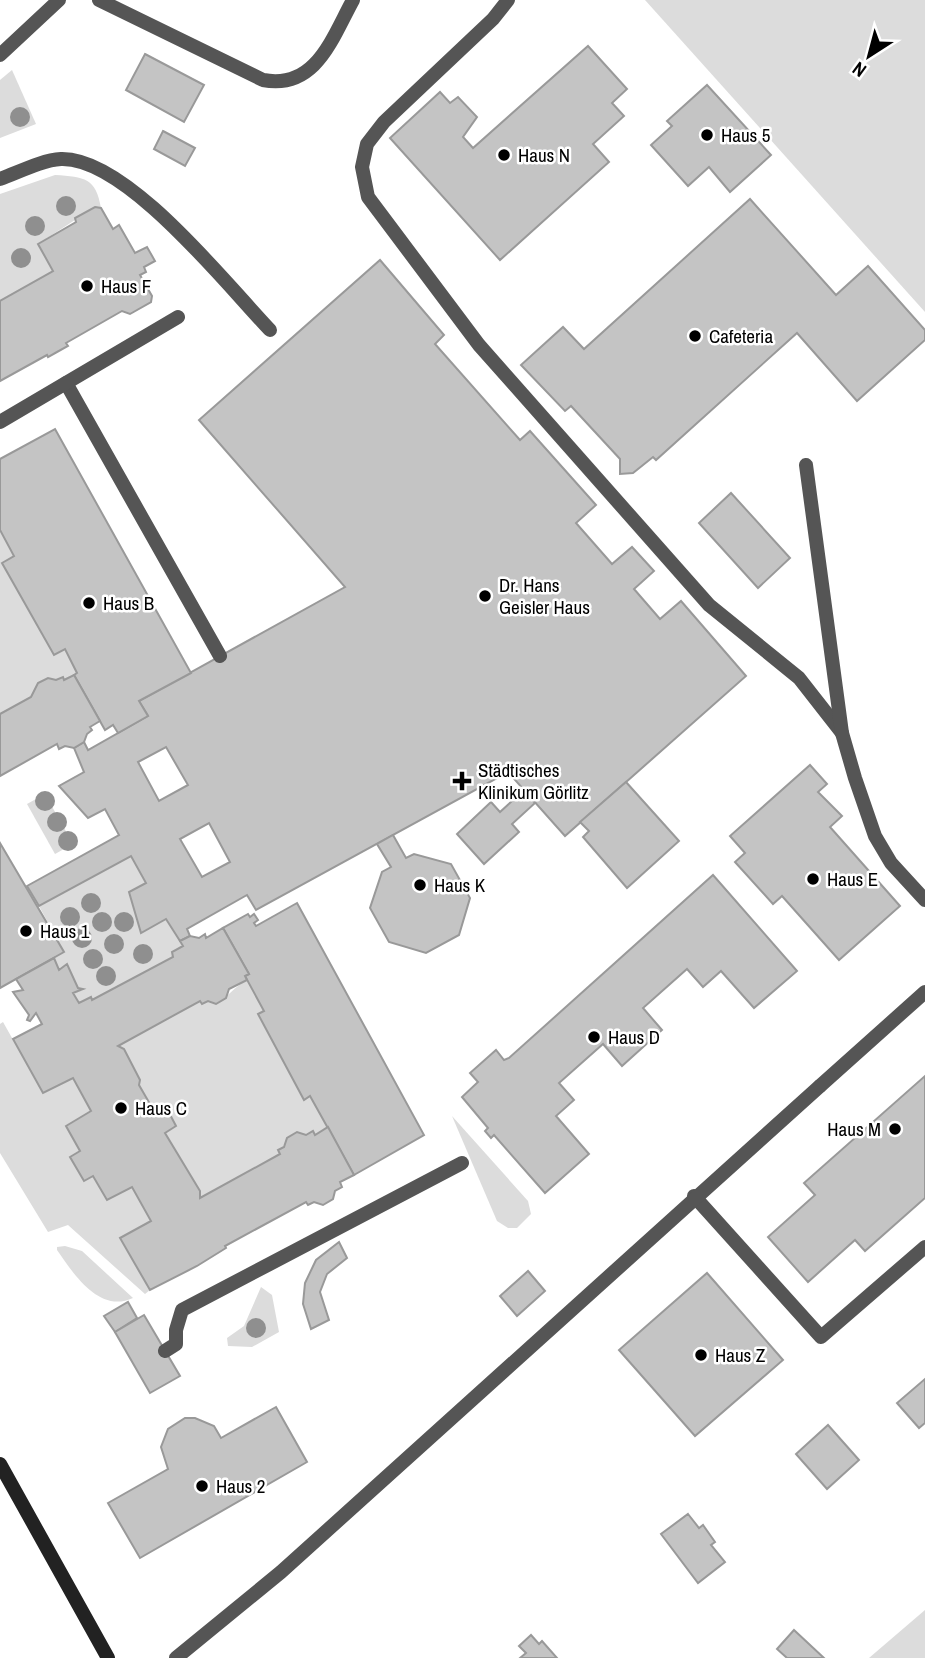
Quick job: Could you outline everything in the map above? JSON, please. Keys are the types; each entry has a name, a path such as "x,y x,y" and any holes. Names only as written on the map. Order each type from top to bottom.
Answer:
{"street":[{"path":"0,55 59,0"},
{"path":"99,0 263,80 279,83 309,71 322,58 353,0"},
{"path":"508,0 493,19 384,122 366,144 362,167 368,197 478,345 709,605 799,678 842,733"},
{"path":"0,179 60,159 80,160 102,170 126,184 169,222 270,330"},
{"path":"0,422 178,317"},
{"path":"66,383 220,656"},
{"path":"806,465 842,733 863,807 875,836 891,863 925,900"},
{"path":"176,1658 281,1572 694,1196 925,992"},
{"path":"165,1351 176,1344 177,1319 181,1310 462,1163"},
{"path":"694,1196 821,1337 925,1247"},
{"path":"0,1464 108,1658"}],"shaded area":[{"path":"645,0 925,0 925,312"},
{"path":"12,70 36,124 0,138 0,80"},
{"path":"55,175 87,181 96,190 101,208 95,207 38,244 53,271 0,301 0,194"},
{"path":"0,530 14,556 3,563 55,654 65,649 77,673 64,680 62,677 56,680 48,678 38,683 31,697 0,714"},
{"path":"45,794 73,844 55,854 27,804"},
{"path":"131,856 146,883 141,933 166,919 183,946 172,952 173,957 92,1000 91,997 79,1003 73,993 83,990 78,988 67,964 59,970 54,958 64,952 39,906"},
{"path":"247,980 264,1011 258,1015 304,1100 310,1096 328,1127 315,1135 287,1138 280,1154 200,1198 199,1191 165,1133 176,1126 165,1105 154,1111 124,1050 118,1046 200,1001 202,1004 208,1001 216,1004"},
{"path":"3,1022 43,1093 73,1078 91,1111 66,1126 80,1151 71,1157 84,1180 93,1176 107,1200 132,1187 151,1221 121,1238 150,1290 145,1294 68,1225 48,1232 0,1153 0,1024"},
{"path":"452,1116 528,1201 531,1214 517,1228 508,1228 497,1221"},
{"path":"65,1246 82,1251 133,1298 109,1300 88,1289 57,1250 57,1247"},
{"path":"261,1287 272,1295 279,1332 252,1347 228,1346 227,1338 244,1326"},
{"path":"925,1610 925,1658 869,1658"}],"building":[{"name":"Haus N","path":"588,46 627,89 612,103 624,116 593,144 609,162 500,260 390,138 440,92 450,103 458,97 477,117 463,137 473,148"},
{"path":"145,54 204,85 184,122 126,90"},
{"name":"Haus 5","path":"707,85 771,155 730,192 709,167 688,186 651,145 672,126 667,121"},
{"path":"163,131 195,148 185,166 154,149"},
{"name":"Cafeteria","path":"750,199 836,295 868,266 925,330 925,340 857,401 797,333 656,460 653,457 633,473 620,474 620,459 571,406 565,411 521,365 563,327 584,349"},
{"name":"Haus F","path":"95,207 101,208 113,229 119,225 135,253 147,247 155,261 144,267 146,272 140,275 152,296 151,302 130,314 122,311 66,343 68,346 0,381 0,301 53,271 38,244 76,222 75,218"},
{"name":"Dr. Hans Geisler Haus","path":"380,260 444,335 435,344 520,440 530,431 596,505 576,523 612,564 632,547 654,571 634,589 660,619 681,601 746,676 565,836 508,772 256,910 247,895 187,929 190,936 180,941 166,919 141,933 129,892 146,883 131,856 39,906 27,886 119,835 105,809 88,818 59,786 84,772 74,748 84,742 88,750 148,716 139,701 345,587 199,420","holes":["166,747 188,785 159,801 138,762","209,823 230,862 202,877 180,839"]},
{"name":"Haus B","path":"55,429 191,673 139,701 148,716 118,733 113,725 105,730 74,675 77,673 65,649 54,655 2,563 14,556 0,530 0,459"},
{"path":"731,493 790,558 758,588 699,523"},
{"path":"74,675 100,721 90,727 92,730 84,742 74,748 65,746 59,749 57,744 0,776 0,714 31,697 38,683 48,678 56,680 63,677 64,680"},
{"name":"Haus E","path":"810,765 827,784 818,792 842,816 830,827 900,906 839,960 782,896 773,904 735,862 745,853 730,836"},
{"path":"626,782 679,841 627,888 583,837 589,831 580,822"},
{"path":"524,790 535,803 512,824 519,832 484,864 457,834 491,802 500,812"},
{"name":"Haus K","path":"393,835 406,858 414,854 451,864 470,898 459,935 426,953 389,942 370,908 382,872 391,867 377,844"},
{"name":"Haus 1","path":"0,843 64,952 0,988"},
{"name":"Haus D","path":"713,875 797,971 754,1008 721,971 703,987 687,969 643,1008 662,1030 622,1066 603,1044 559,1083 574,1100 556,1116 589,1154 545,1193 494,1135 491,1138 485,1131 488,1128 462,1097 478,1082 470,1073 496,1050 504,1060 509,1058"},
{"path":"297,903 424,1135 354,1175 310,1096 304,1100 258,1014 264,1011 245,976 249,974 223,928 248,914 250,917 254,914 258,920 254,923 256,926"},
{"name":"Haus C","path":"223,928 249,974 245,976 247,980 229,989 226,998 216,1004 208,1001 202,1004 200,1001 118,1046 124,1049 140,1080 139,1085 154,1111 165,1105 176,1126 165,1133 200,1191 200,1198 280,1154 278,1150 284,1147 287,1138 297,1132 306,1135 313,1131 315,1135 328,1127 354,1175 340,1182 342,1187 335,1191 333,1199 323,1205 314,1202 308,1205 306,1202 225,1246 226,1248 197,1266 150,1290 120,1238 151,1221 132,1187 107,1200 93,1176 84,1181 70,1157 80,1151 66,1126 91,1111 73,1078 43,1093 13,1039 42,1024 36,1013 30,1021 27,1020 29,1015 13,992 23,990 16,979 54,958 59,970 67,964 78,988 83,989 73,993 79,1003 91,997 92,1000 173,957 172,952 183,946 180,941 190,936 199,938 205,934 206,938"},
{"name":"Haus M","path":"925,1076 925,1198 865,1251 855,1240 808,1282 768,1237 815,1195 804,1183"},
{"path":"339,1242 347,1258 327,1274 320,1292 329,1320 311,1329 303,1304 305,1283 316,1260"},
{"path":"528,1271 545,1291 517,1316 500,1296"},
{"name":"Haus Z","path":"707,1273 783,1360 695,1436 619,1350"},
{"path":"128,1302 137,1318 115,1332 104,1316"},
{"path":"144,1315 180,1376 150,1393 115,1332"},
{"path":"925,1379 925,1423 919,1428 897,1403"},
{"name":"Haus 2","path":"276,1407 307,1462 140,1558 108,1503 168,1469 161,1447 168,1429 185,1418 195,1418 214,1426 221,1438"},
{"path":"828,1425 859,1460 827,1489 796,1454"},
{"path":"688,1514 699,1528 703,1525 715,1542 711,1545 725,1562 698,1583 661,1534"},
{"path":"794,1630 824,1658 787,1658 777,1649"},
{"path":"531,1635 539,1644 542,1641 557,1658 520,1658 526,1653 519,1646"}],"place":[{"name":"Haus 5","path":"707,135"},
{"name":"Haus N","path":"504,155"},
{"name":"Haus F","path":"87,286"},
{"name":"Cafeteria","path":"695,336"},
{"name":"Dr. Hans Geisler Haus","path":"485,596"},
{"name":"Haus B","path":"89,603"},
{"name":"Städtisches Klinikum Görlitz","path":"462,781"},
{"name":"Haus E","path":"813,879"},
{"name":"Haus K","path":"420,885"},
{"name":"Haus 1","path":"26,931"},
{"name":"Haus D","path":"594,1037"},
{"name":"Haus C","path":"121,1108"},
{"name":"Haus M","path":"895,1129"},
{"name":"Haus Z","path":"701,1355"},
{"name":"Haus 2","path":"202,1486"}]}
